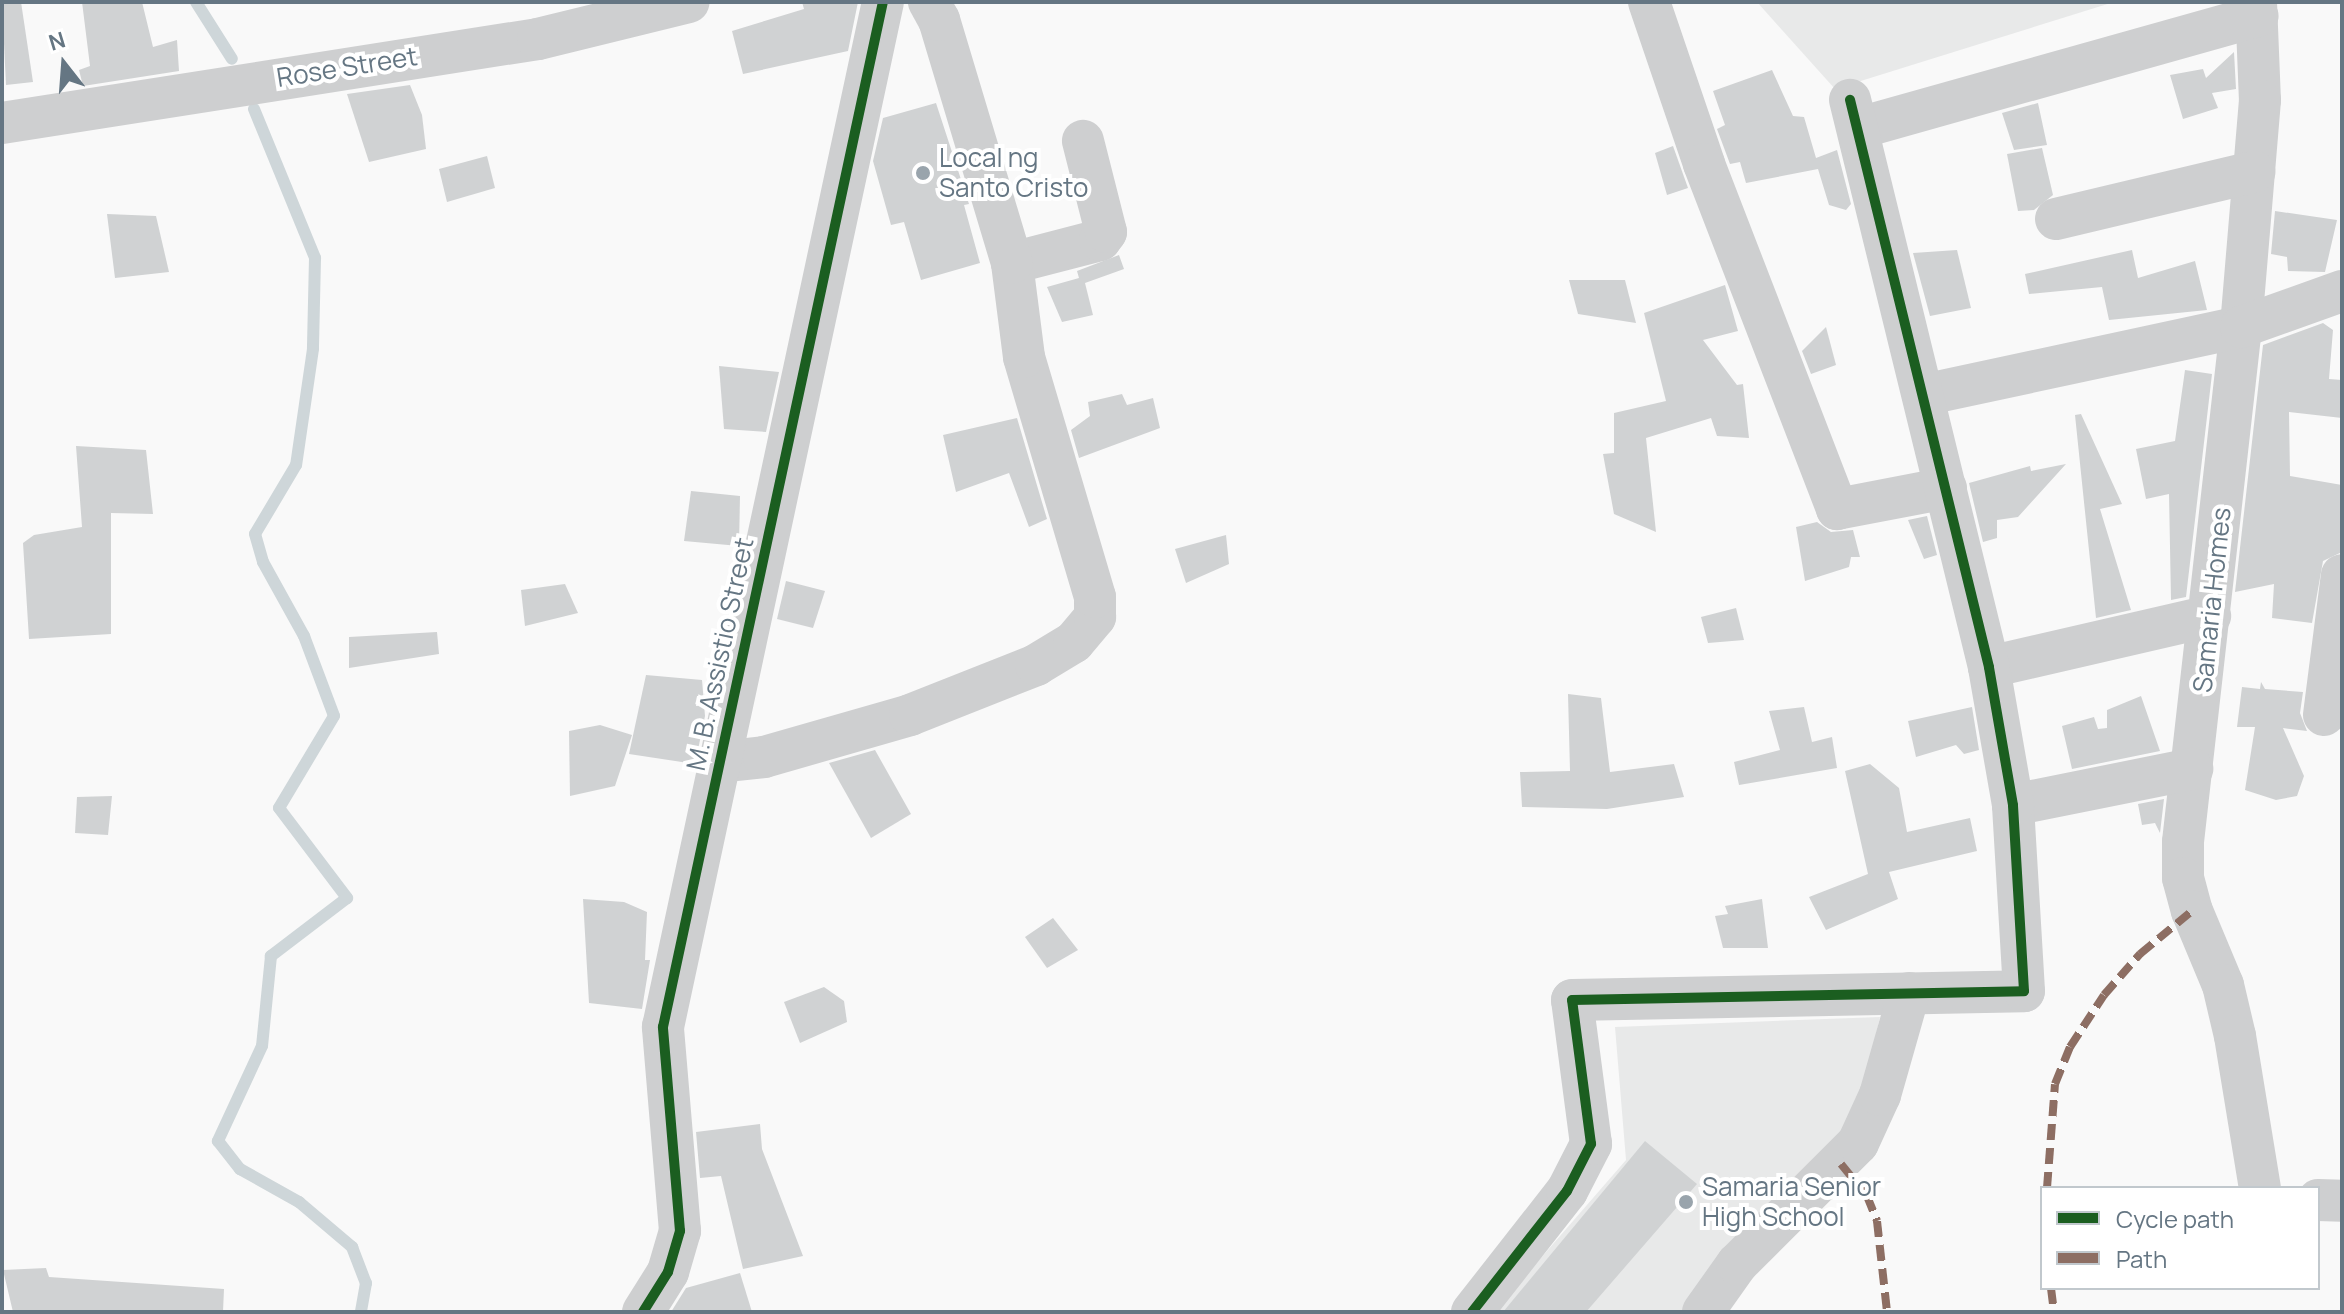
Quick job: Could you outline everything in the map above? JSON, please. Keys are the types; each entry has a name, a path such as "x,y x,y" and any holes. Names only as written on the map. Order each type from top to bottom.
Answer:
{"street":[{"name":"Rose Street","path":"2,123 538,39 689,2"},
{"name":"M. B. Assistio Street","path":"643,1312 668,1272 680,1231 663,1027 883,2"},
{"path":"719,762 790,751 910,715 1036,665 1074,642 1095,617 1095,597 1024,357 1012,263 939,20 929,2"},
{"path":"1649,2 1704,164 1837,509 1946,488"},
{"path":"1472,1312 1567,1191 1591,1144 1572,1000 2024,991 2013,805 1989,667 1854,114 2257,9"},
{"name":"Samaria Homes","path":"2257,9 2260,100 2241,327 2192,769 2183,878 2223,985 2260,1186"},
{"path":"1012,263 1100,240 1106,232 1083,141"},
{"path":"2056,219 2254,172"},
{"path":"1923,395 2241,327 2342,291"},
{"path":"2324,715 2342,575"},
{"path":"1989,667 2210,616"},
{"path":"2013,805 2192,769"},
{"path":"1703,1312 1737,1264 1858,1143 1880,1095 1909,993"},
{"path":"2320,1200 2342,1201"}],"shaded area":[{"path":"1757,2 2114,2 1835,89"},
{"name":"Samaria Senior High School","path":"1880,1017 1852,1140 1686,1312 1494,1312 1626,1160 1615,1027"}],"building":[{"path":"2,2 21,2 33,82 6,85"},
{"path":"82,2 142,2 153,47 177,40 179,71 83,86 79,70 90,66"},
{"path":"802,2 858,2 848,51 743,74 732,31 804,9"},
{"path":"2234,52 2236,89 2212,93 2218,108 2183,119 2170,75 2203,69 2206,78"},
{"path":"1772,70 1793,116 1804,117 1816,158 1837,150 1851,204 1846,210 1829,205 1818,169 1746,183 1740,162 1730,164 1717,129 1725,125 1713,91"},
{"path":"410,85 422,115 426,149 369,162 347,94"},
{"name":"Local ng Santo Cristo","path":"936,103 969,204 964,205 980,263 921,280 904,222 891,225 873,161 883,118"},
{"path":"2038,103 2047,145 2014,150 2002,113"},
{"path":"1673,146 1688,188 1667,195 1655,153"},
{"path":"2042,148 2053,195 2034,210 2018,211 2007,154"},
{"path":"487,156 495,188 447,202 439,169"},
{"path":"2275,211 2337,220 2325,272 2288,271 2287,257 2271,254"},
{"path":"107,214 156,216 169,272 115,278"},
{"path":"1957,250 1971,308 1930,316 1913,253"},
{"path":"2132,250 2138,278 2195,261 2207,310 2109,320 2102,287 2029,294 2025,274"},
{"path":"1119,255 1124,269 1085,283 1093,315 1062,322 1047,287 1079,278 1077,271"},
{"path":"1569,280 1625,280 1636,323 1578,314"},
{"path":"1725,285 1738,331 1703,340 1737,385 1743,384 1749,438 1717,436 1711,418 1646,438 1656,532 1614,514 1603,454 1614,453 1614,413 1666,401 1644,313"},
{"path":"2323,323 2333,330 2329,379 2342,380 2342,418 2289,412 2290,476 2342,485 2342,552 2323,561 2312,623 2272,618 2274,584 2235,592 2263,345"},
{"path":"1826,327 1836,365 1811,374 1802,351"},
{"path":"719,366 779,372 766,432 724,429"},
{"path":"2185,370 2212,374 2186,597 2171,600 2169,494 2146,499 2136,449 2175,441"},
{"path":"1122,394 1127,405 1153,398 1160,428 1079,458 1071,430 1090,416 1088,402"},
{"path":"2081,414 2122,504 2100,509 2131,610 2096,618 2075,415"},
{"path":"1017,418 1047,519 1029,527 1009,473 956,492 943,435"},
{"path":"76,446 146,450 153,514 111,513 111,634 29,639 23,543 34,535 82,527"},
{"path":"2066,464 2018,517 1997,520 1997,538 1983,542 1969,483 2030,466 2031,471"},
{"path":"691,491 740,496 739,546 684,541"},
{"path":"1927,516 1937,555 1924,559 1908,520"},
{"path":"1817,522 1831,532 1853,530 1860,557 1851,557 1849,567 1805,581 1796,527"},
{"path":"1226,535 1229,564 1186,583 1175,549"},
{"path":"786,581 825,591 813,628 777,619"},
{"path":"565,584 578,613 525,626 521,590"},
{"path":"1736,608 1744,640 1708,643 1701,617"},
{"path":"437,632 439,654 349,668 349,637"},
{"path":"646,675 702,680 705,716 695,764 629,754"},
{"path":"2261,682 2265,689 2303,692 2300,713 2307,731 2283,728 2304,776 2297,796 2276,800 2245,790 2255,727 2237,727 2242,687 2260,689"},
{"path":"1568,694 1601,698 1610,772 1674,764 1684,797 1607,809 1522,807 1520,772 1570,771"},
{"path":"2141,696 2160,751 2072,769 2062,726 2094,717 2098,729 2107,728 2107,710"},
{"path":"1804,707 1812,742 1832,737 1837,768 1739,785 1734,762 1780,750 1769,711"},
{"path":"1972,707 1979,750 1964,754 1956,745 1916,757 1908,721"},
{"path":"600,725 632,735 615,786 570,796 569,731"},
{"path":"875,750 911,814 871,838 829,763"},
{"path":"1870,764 1899,788 1907,832 1970,818 1977,851 1889,872 1898,899 1826,930 1809,897 1868,874 1845,771"},
{"path":"112,796 108,835 75,833 77,797"},
{"path":"2164,799 2160,833 2155,823 2142,825 2138,804"},
{"path":"583,899 624,902 647,912 645,960 650,960 642,1009 589,1003"},
{"path":"1762,899 1768,948 1723,948 1715,916 1728,914 1725,906"},
{"path":"1053,918 1078,950 1047,968 1025,937"},
{"path":"824,987 844,1001 847,1022 800,1043 784,1002"},
{"path":"760,1124 762,1149 803,1256 743,1269 721,1176 700,1178 696,1132"},
{"path":"1645,1141 1697,1184 1586,1312 1503,1312"},
{"path":"46,1268 49,1277 224,1289 223,1312 13,1312 3,1270"},
{"path":"740,1273 752,1312 671,1312 686,1288"}],"waterway":[{"path":"196,2 232,59"},
{"path":"254,109 315,258 313,349 296,465 255,534 263,562 304,636 334,716 279,808 347,898 271,956 262,1046 218,1141 240,1169 299,1202 352,1247 366,1283 361,1312"}],"marked path":[{"path":"2047,1186 2055,1084 2070,1047 2104,995 2140,954 2192,911"},
{"path":"1841,1164 1867,1196 1877,1221 1887,1312"},
{"path":"2051,1290 2054,1312"}],"cycle path":[{"path":"643,1312 668,1272 680,1231 663,1027 883,2"},
{"path":"1472,1312 1567,1191 1591,1144 1572,1000 2024,991 2013,805 1989,667 1850,100"}],"place":[{"name":"Local ng Santo Cristo","path":"923,173"},
{"name":"Samaria Senior High School","path":"1686,1202"}]}
